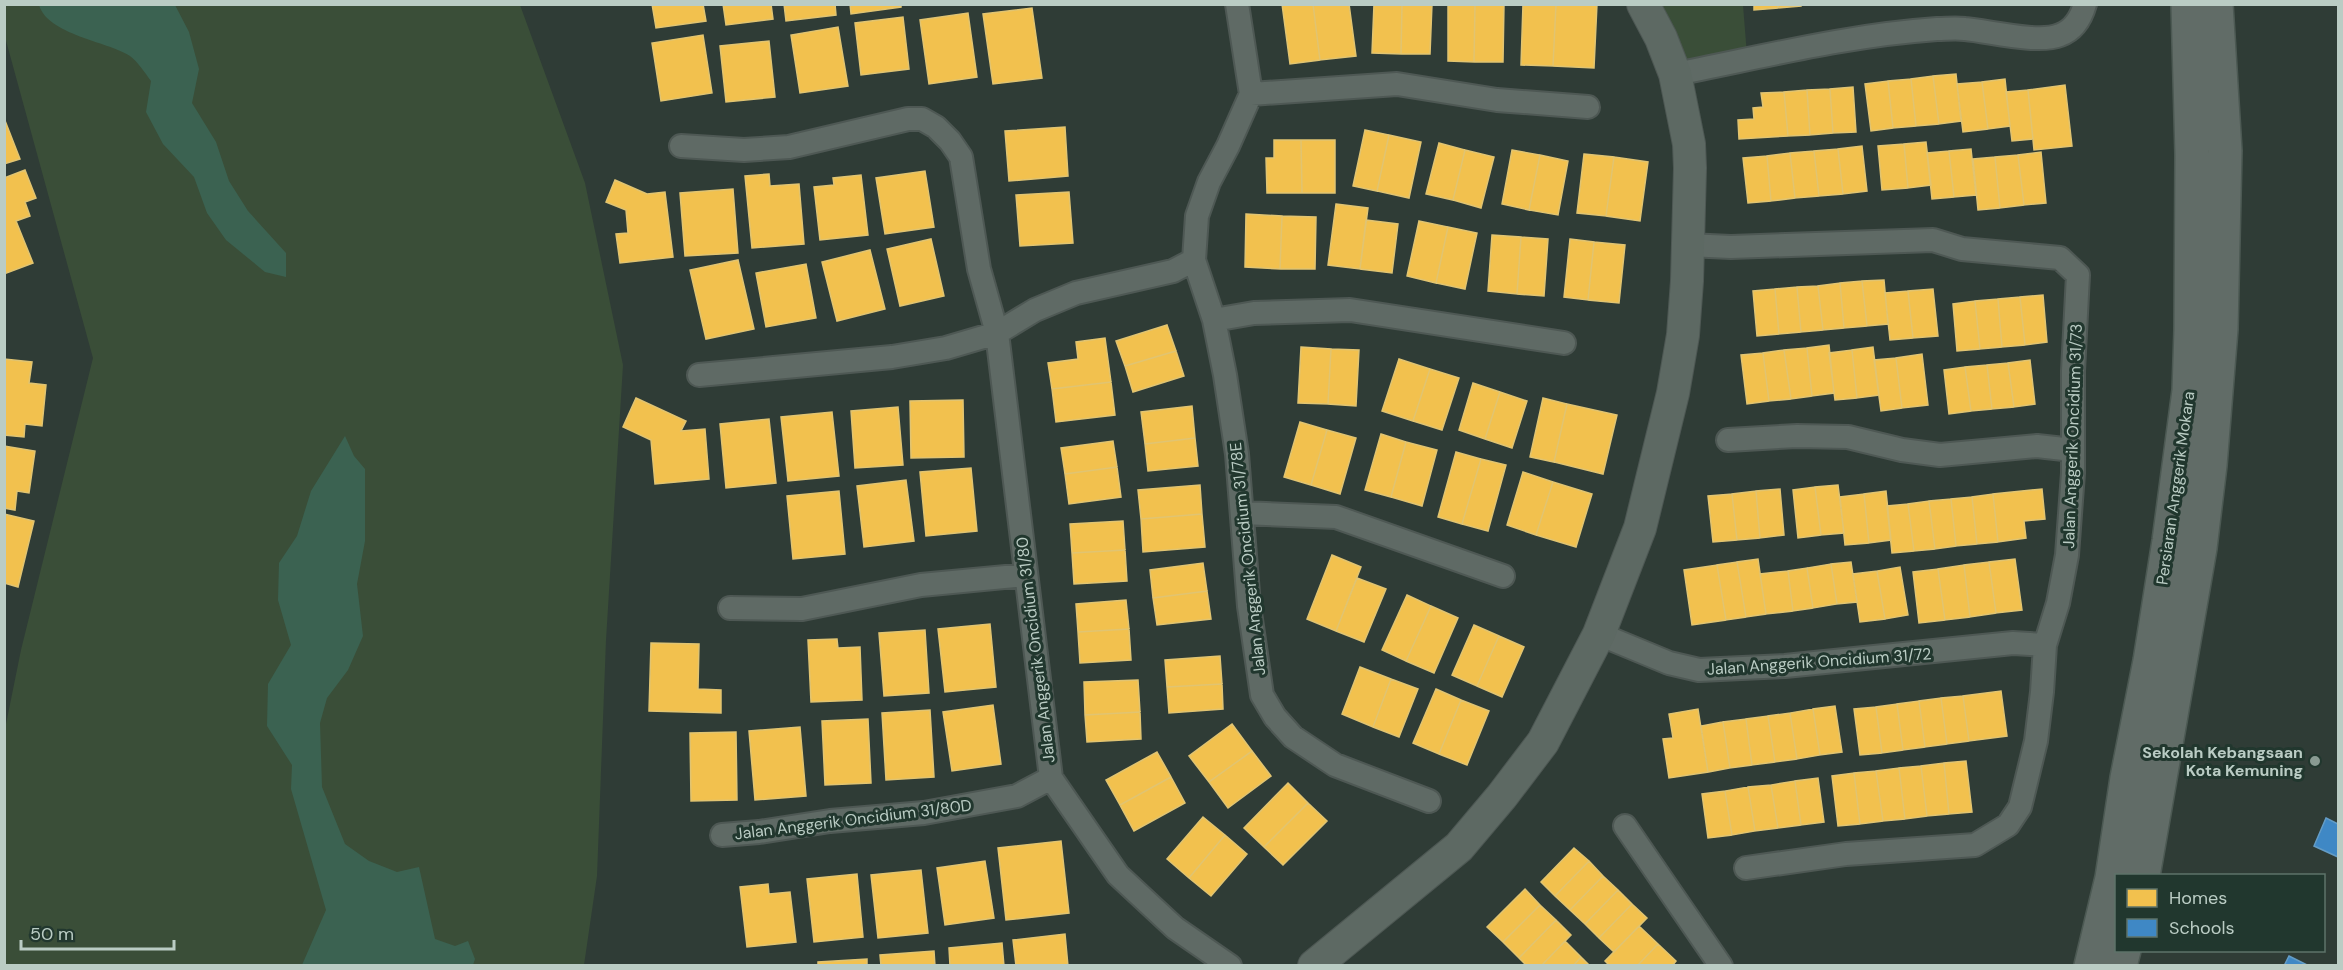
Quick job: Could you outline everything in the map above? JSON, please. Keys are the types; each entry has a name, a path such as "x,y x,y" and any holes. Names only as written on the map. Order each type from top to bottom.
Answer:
{"main road":[{"name":"Persiaran Anggerik Mokara","path":"2091,966 2112,879 2127,778 2150,661 2189,391 2192,155 2188,4"},
{"name":"Persiaran Anggerik Mokara","path":"2143,874 2200,548 2222,329 2225,152 2216,4"}],"street":[{"path":"699,375 892,357 946,348 997,333 1035,310 1076,293 1173,271 1194,260 1197,216 1209,182 1251,94 1238,4"},
{"path":"1314,966 1459,847 1543,742 1599,634 1640,528 1673,393 1683,335 1688,246 1689,144 1675,74 1661,38 1642,4"},
{"path":"1675,74 1853,38 1888,34 1963,28 2045,38 2060,35 2072,27 2082,16 2085,4"},
{"path":"1251,94 1397,84 1497,100 1588,107"},
{"name":"Jalan Anggerik Oncidium 31/80","path":"681,146 744,150 789,147 908,119 922,119 936,127 961,157 979,269 997,333 1051,778 1118,875 1175,928 1230,966"},
{"name":"Jalan Anggerik Oncidium 31/73","path":"1688,246 1731,247 1933,240 1962,249 2060,258 2078,275 2073,370 2073,450 2067,555 2058,603 2045,645 2036,741 2020,807 2008,825 1975,845 1846,854 1746,868"},
{"name":"Jalan Anggerik Oncidium 31/78E","path":"1194,260 1214,320 1237,454 1249,606 1262,695 1275,717 1293,737 1335,765 1429,801"},
{"path":"1214,320 1254,313 1350,310 1564,343"},
{"path":"1728,440 1797,436 1848,437 1902,450 1940,455 2037,446 2073,450"},
{"path":"1243,513 1336,517 1503,576"},
{"path":"730,608 802,609 921,585 1026,575"},
{"name":"Jalan Anggerik Oncidium 31/72","path":"1599,634 1668,663 1699,670 1785,666 2013,644 2045,645"},
{"name":"Jalan Anggerik Oncidium 31/80D","path":"722,835 830,821 924,813 1017,796 1051,778"},
{"path":"1625,826 1721,966"}],"shaded area":[{"path":"5,5 520,5 585,183 623,365 606,640 597,876 584,965 5,966 5,729 21,650 93,358 5,37"},
{"path":"39,5 175,5 189,32 199,69 192,103 216,142 229,181 248,211 286,253 286,277 265,272 226,240 207,213 194,177 163,144 146,112 151,81 136,61 120,51 54,24"},
{"path":"1629,5 1743,5 1747,55 1660,65"},
{"path":"345,436 354,456 365,469 365,541 357,584 363,636 348,670 327,698 320,723 322,787 345,844 369,861 397,872 419,867 435,939 455,946 468,941 475,959 473,965 302,965 326,910 291,789 292,765 267,726 268,684 291,645 278,600 279,563 297,536 311,491"}],"building: Homes":[{"path":"652,4 703,4 706,21 656,28"},
{"path":"723,4 771,4 773,19 726,25"},
{"path":"784,4 835,4 836,15 786,21"},
{"path":"850,4 901,4 901,7 851,14"},
{"path":"1282,4 1313,4 1320,60 1290,64"},
{"path":"1313,4 1349,4 1356,56 1320,60"},
{"path":"1374,4 1402,4 1401,54 1372,53"},
{"path":"1402,4 1432,4 1430,54 1401,54"},
{"path":"1448,4 1475,4 1474,62 1448,61"},
{"path":"1475,4 1504,4 1503,62 1474,62"},
{"path":"1523,4 1556,4 1553,66 1521,65"},
{"path":"1556,4 1597,4 1594,68 1553,66"},
{"path":"1754,4 1778,4 1778,8 1754,10"},
{"path":"1778,4 1801,4 1801,6 1778,8"},
{"path":"1032,8 1042,78 993,84 983,14"},
{"path":"968,13 977,77 929,84 920,20"},
{"path":"903,17 909,69 861,75 855,23"},
{"path":"838,27 848,86 800,93 791,35"},
{"path":"703,35 712,93 661,101 652,43"},
{"path":"769,41 775,97 726,102 720,46"},
{"path":"1956,74 1961,121 1939,124 1933,76"},
{"path":"1933,76 1939,124 1916,126 1911,79"},
{"path":"1911,79 1916,126 1893,128 1888,81"},
{"path":"2005,79 2010,126 1988,129 1982,82"},
{"path":"1888,81 1893,128 1871,131 1865,84"},
{"path":"1982,82 1988,129 1963,132 1957,84"},
{"path":"2065,85 2072,146 2034,150 2028,90"},
{"path":"1853,87 1856,132 1833,133 1830,89"},
{"path":"1830,89 1833,133 1810,135 1807,90"},
{"path":"1807,90 1810,135 1788,136 1784,92"},
{"path":"2028,90 2033,139 2012,141 2006,92"},
{"path":"1784,92 1788,136 1739,139 1738,120 1754,119 1753,108 1763,107 1761,93"},
{"path":"4,118 20,159 4,164"},
{"path":"1065,127 1068,176 1009,181 1005,131"},
{"path":"1365,130 1389,135 1377,191 1353,186"},
{"path":"1389,135 1421,142 1409,198 1377,191"},
{"path":"1274,140 1301,140 1302,193 1267,193 1266,158 1274,158"},
{"path":"1301,140 1335,140 1335,193 1302,193"},
{"path":"1926,142 1931,185 1908,188 1904,144"},
{"path":"1439,143 1465,150 1453,200 1426,194"},
{"path":"1904,144 1908,188 1882,190 1878,146"},
{"path":"1862,146 1867,191 1843,194 1838,149"},
{"path":"1838,149 1843,194 1819,196 1814,151"},
{"path":"1971,149 1976,195 1954,197 1949,151"},
{"path":"1465,150 1494,157 1481,208 1453,200"},
{"path":"1512,150 1540,155 1529,210 1502,204"},
{"path":"1814,151 1819,196 1795,198 1790,153"},
{"path":"1949,151 1954,197 1932,199 1927,153"},
{"path":"2041,152 2046,203 2024,205 2018,155"},
{"path":"1790,153 1795,198 1771,201 1767,156"},
{"path":"1584,154 1614,157 1606,216 1577,213"},
{"path":"1540,155 1568,161 1558,215 1529,210"},
{"path":"2018,155 2024,205 2000,208 1995,157"},
{"path":"1767,156 1771,201 1748,203 1743,158"},
{"path":"1614,157 1648,162 1640,221 1606,216"},
{"path":"1995,157 2000,208 1978,210 1973,159"},
{"path":"25,170 36,198 25,202 30,216 16,221 33,263 4,274 4,178"},
{"path":"925,171 934,227 885,234 876,178"},
{"path":"769,174 770,186 799,184 804,244 752,248 745,176"},
{"path":"861,175 868,235 820,240 814,187 834,185 833,178"},
{"path":"615,180 647,194 665,192 673,257 620,263 616,234 628,233 626,210 606,202"},
{"path":"733,189 738,253 685,256 680,193"},
{"path":"1069,192 1073,243 1020,246 1016,195"},
{"path":"1336,204 1368,208 1360,269 1328,265"},
{"path":"1246,214 1282,216 1280,269 1245,267"},
{"path":"1282,216 1316,217 1315,269 1280,269"},
{"path":"1366,220 1398,224 1392,273 1360,269"},
{"path":"1419,221 1448,227 1436,283 1407,276"},
{"path":"1448,227 1477,233 1465,289 1436,283"},
{"path":"1492,235 1521,237 1517,294 1488,291"},
{"path":"1521,237 1548,239 1544,296 1517,294"},
{"path":"931,239 944,296 900,306 887,249"},
{"path":"1570,239 1594,242 1588,300 1564,297"},
{"path":"1594,242 1625,245 1619,303 1588,300"},
{"path":"870,250 885,309 837,321 822,262"},
{"path":"738,260 754,329 706,339 690,270"},
{"path":"806,264 816,318 766,327 756,273"},
{"path":"1884,280 1888,324 1867,326 1862,281"},
{"path":"1862,281 1867,326 1844,328 1840,283"},
{"path":"1840,283 1844,328 1823,330 1818,286"},
{"path":"1818,286 1823,330 1801,332 1797,287"},
{"path":"1797,287 1801,332 1779,334 1775,289"},
{"path":"1775,289 1779,334 1757,336 1753,291"},
{"path":"1933,289 1938,336 1913,338 1908,291"},
{"path":"1908,291 1913,338 1890,340 1885,293"},
{"path":"2043,295 2047,342 2025,345 2020,297"},
{"path":"2020,297 2025,345 2002,347 1998,299"},
{"path":"1998,299 2002,347 1980,349 1975,301"},
{"path":"1975,301 1980,349 1957,351 1953,304"},
{"path":"1167,325 1176,351 1125,366 1116,341"},
{"path":"1105,338 1111,382 1052,389 1048,363 1078,359 1076,342"},
{"path":"1829,345 1834,393 1812,396 1807,348"},
{"path":"1301,347 1331,349 1328,404 1298,403"},
{"path":"1873,347 1879,395 1857,398 1852,350"},
{"path":"1807,348 1812,396 1791,399 1784,350"},
{"path":"1331,349 1359,350 1356,406 1328,404"},
{"path":"1784,350 1791,399 1769,401 1763,353"},
{"path":"1852,350 1857,398 1835,400 1829,353"},
{"path":"1176,351 1184,376 1133,392 1125,366"},
{"path":"1763,353 1769,401 1747,404 1741,355"},
{"path":"1922,354 1928,405 1902,408 1896,358"},
{"path":"1896,358 1902,408 1881,411 1874,360"},
{"path":"4,359 32,362 29,383 46,385 42,426 25,424 24,437 4,435"},
{"path":"1399,359 1430,369 1413,421 1382,411"},
{"path":"2030,360 2035,404 2014,407 2008,363"},
{"path":"2008,363 2014,407 1992,409 1987,365"},
{"path":"1987,365 1992,409 1971,411 1965,367"},
{"path":"1965,367 1971,411 1949,414 1944,370"},
{"path":"1430,369 1459,378 1442,430 1413,421"},
{"path":"1111,382 1115,415 1056,422 1052,389"},
{"path":"1473,383 1500,392 1485,439 1459,430"},
{"path":"1500,392 1527,401 1512,448 1485,439"},
{"path":"636,398 686,421 681,431 705,429 709,479 655,484 651,440 623,427"},
{"path":"1543,398 1567,404 1554,462 1530,457"},
{"path":"963,400 964,457 911,458 910,401"},
{"path":"1567,404 1617,415 1603,474 1554,462"},
{"path":"1192,406 1195,438 1145,444 1141,412"},
{"path":"898,407 903,465 855,468 851,411"},
{"path":"832,412 839,476 788,481 781,417"},
{"path":"769,419 776,483 726,488 720,424"},
{"path":"1300,422 1327,430 1311,485 1284,477"},
{"path":"1327,430 1356,438 1340,494 1311,485"},
{"path":"1381,434 1406,442 1391,497 1365,490"},
{"path":"1195,438 1198,466 1148,471 1145,444"},
{"path":"1113,441 1117,467 1065,474 1061,448"},
{"path":"1406,442 1437,450 1422,506 1391,497"},
{"path":"4,446 35,451 29,493 17,491 15,510 4,508"},
{"path":"1456,452 1481,459 1462,524 1438,517"},
{"path":"1481,459 1506,465 1488,531 1462,524"},
{"path":"1117,467 1121,497 1069,504 1065,474"},
{"path":"971,468 977,531 926,536 920,472"},
{"path":"1523,472 1553,482 1536,535 1507,525"},
{"path":"906,480 914,541 864,547 857,486"},
{"path":"1553,482 1592,494 1576,547 1536,535"},
{"path":"1200,485 1202,514 1141,519 1138,490"},
{"path":"1838,485 1844,533 1821,535 1815,487"},
{"path":"1815,487 1821,535 1798,538 1793,490"},
{"path":"1780,489 1784,535 1760,538 1756,491"},
{"path":"2042,489 2045,519 2024,521 2026,538 1998,542 1993,494"},
{"path":"839,491 845,554 793,559 787,496"},
{"path":"1756,491 1760,538 1737,540 1732,494"},
{"path":"1886,491 1891,540 1869,543 1864,494"},
{"path":"1732,494 1737,540 1713,542 1708,496"},
{"path":"1864,494 1869,543 1845,545 1840,497"},
{"path":"1993,494 1998,542 1977,544 1972,497"},
{"path":"1972,497 1977,544 1956,546 1951,499"},
{"path":"1951,499 1956,546 1935,549 1929,501"},
{"path":"1929,501 1935,549 1914,551 1908,504"},
{"path":"1908,504 1914,551 1892,553 1887,506"},
{"path":"4,514 34,521 18,587 4,583"},
{"path":"1202,514 1205,547 1143,552 1141,519"},
{"path":"1123,521 1125,550 1072,553 1070,524"},
{"path":"1125,550 1127,581 1074,584 1072,553"},
{"path":"1332,555 1361,567 1336,631 1307,619"},
{"path":"1758,559 1766,614 1746,617 1737,562"},
{"path":"2015,559 2022,610 1996,613 1989,562"},
{"path":"1737,562 1746,617 1726,620 1717,565"},
{"path":"1851,562 1857,602 1837,604 1831,564"},
{"path":"1989,562 1996,613 1970,617 1964,565"},
{"path":"1203,563 1207,591 1153,598 1150,570"},
{"path":"1831,564 1837,604 1813,608 1807,568"},
{"path":"1717,565 1726,620 1692,625 1684,570"},
{"path":"1964,565 1970,617 1945,620 1938,569"},
{"path":"1900,567 1908,615 1885,619 1877,571"},
{"path":"1807,568 1813,608 1793,611 1788,571"},
{"path":"1938,569 1945,620 1919,623 1913,572"},
{"path":"1788,571 1793,611 1766,614 1760,574"},
{"path":"1877,571 1885,619 1860,622 1853,574"},
{"path":"1357,578 1386,589 1364,642 1336,631"},
{"path":"1207,591 1211,619 1157,625 1153,598"},
{"path":"1407,595 1431,606 1406,661 1382,650"},
{"path":"1126,600 1129,629 1078,632 1076,604"},
{"path":"1431,606 1458,618 1434,673 1406,661"},
{"path":"990,624 996,687 945,692 938,629"},
{"path":"1474,625 1499,636 1477,686 1452,675"},
{"path":"1129,629 1131,660 1080,663 1078,632"},
{"path":"925,630 929,693 884,696 879,633"},
{"path":"1499,636 1524,647 1502,697 1477,686"},
{"path":"837,639 838,648 860,647 862,700 811,702 808,640"},
{"path":"651,643 699,644 698,689 721,690 721,713 649,711"},
{"path":"1220,656 1222,684 1167,687 1165,660"},
{"path":"1360,667 1391,679 1373,727 1342,714"},
{"path":"1391,679 1418,689 1399,737 1373,727"},
{"path":"1138,680 1140,712 1085,715 1084,682"},
{"path":"1222,684 1223,709 1169,713 1167,687"},
{"path":"1436,689 1461,700 1439,754 1413,743"},
{"path":"2001,691 2007,736 1969,741 1963,696"},
{"path":"1963,696 1969,741 1947,744 1941,698"},
{"path":"1941,698 1947,744 1925,747 1919,701"},
{"path":"1461,700 1489,711 1467,765 1439,754"},
{"path":"1919,701 1925,747 1903,750 1897,704"},
{"path":"1897,704 1903,750 1882,753 1876,707"},
{"path":"993,705 1001,764 952,771 943,712"},
{"path":"1835,706 1842,752 1820,755 1813,709"},
{"path":"1876,707 1882,753 1860,755 1854,709"},
{"path":"1698,709 1708,772 1669,778 1663,739 1673,738 1669,714"},
{"path":"1813,709 1820,755 1797,759 1790,713"},
{"path":"930,710 934,777 886,780 882,713"},
{"path":"1140,712 1141,739 1087,742 1085,715"},
{"path":"1790,713 1797,759 1775,762 1768,716"},
{"path":"1768,716 1775,762 1752,765 1746,719"},
{"path":"868,719 871,783 825,785 822,721"},
{"path":"1746,719 1752,765 1730,768 1723,722"},
{"path":"1723,722 1730,768 1708,772 1701,726"},
{"path":"1232,724 1252,751 1209,782 1189,756"},
{"path":"800,727 806,796 755,800 749,731"},
{"path":"736,732 737,800 691,801 690,733"},
{"path":"1252,751 1271,776 1228,808 1209,782"},
{"path":"1157,752 1171,777 1120,805 1106,780"},
{"path":"1966,761 1972,812 1949,814 1944,763"},
{"path":"1944,763 1949,814 1927,816 1921,766"},
{"path":"1921,766 1927,816 1905,819 1899,768"},
{"path":"1899,768 1905,819 1883,821 1876,771"},
{"path":"1876,771 1883,821 1860,824 1854,773"},
{"path":"1854,773 1860,824 1838,826 1832,776"},
{"path":"1171,777 1185,803 1134,831 1120,805"},
{"path":"1818,778 1824,822 1801,825 1795,781"},
{"path":"1795,781 1801,825 1778,828 1771,785"},
{"path":"1288,783 1308,803 1264,847 1244,828"},
{"path":"1771,785 1778,828 1755,831 1748,787"},
{"path":"1748,787 1755,831 1732,835 1725,791"},
{"path":"1725,791 1732,835 1708,838 1702,794"},
{"path":"1308,803 1327,821 1283,865 1264,847"},
{"path":"1203,817 1225,835 1189,878 1167,859"},
{"path":"1225,835 1247,854 1211,896 1189,878"},
{"path":"1061,841 1069,913 1006,920 998,848"},
{"path":"1574,848 1589,861 1555,896 1541,882"},
{"path":"985,861 994,918 945,925 937,868"},
{"path":"1589,861 1603,876 1570,910 1555,896"},
{"path":"921,870 928,933 878,938 871,875"},
{"path":"857,874 863,937 814,942 807,879"},
{"path":"1603,876 1618,890 1585,924 1570,910"},
{"path":"768,884 769,894 790,892 796,942 747,947 740,887"},
{"path":"1525,889 1540,905 1503,942 1487,927"},
{"path":"1618,890 1632,904 1599,938 1585,924"},
{"path":"1632,904 1647,918 1614,952 1599,938"},
{"path":"1540,905 1556,920 1519,958 1503,942"},
{"path":"1556,920 1571,935 1541,966 1527,966 1519,958"},
{"path":"1639,926 1658,944 1637,966 1610,966 1605,961"},
{"path":"1065,934 1068,966 1016,966 1013,940"},
{"path":"1565,941 1581,957 1573,966 1541,966"},
{"path":"1002,943 1004,966 950,966 949,948"},
{"path":"1658,944 1676,961 1672,966 1637,966"},
{"path":"934,951 935,966 881,966 880,955"},
{"path":"1581,957 1590,966 1573,966"},
{"path":"867,959 867,966 818,966 818,962"}],"building: Schools":[{"path":"2326,818 2338,824 2338,857 2314,846"},
{"path":"2289,956 2309,966 2284,966"}],"place":[{"name":"Sekolah Kebangsaan Kota Kemuning","path":"2315,761"}]}
